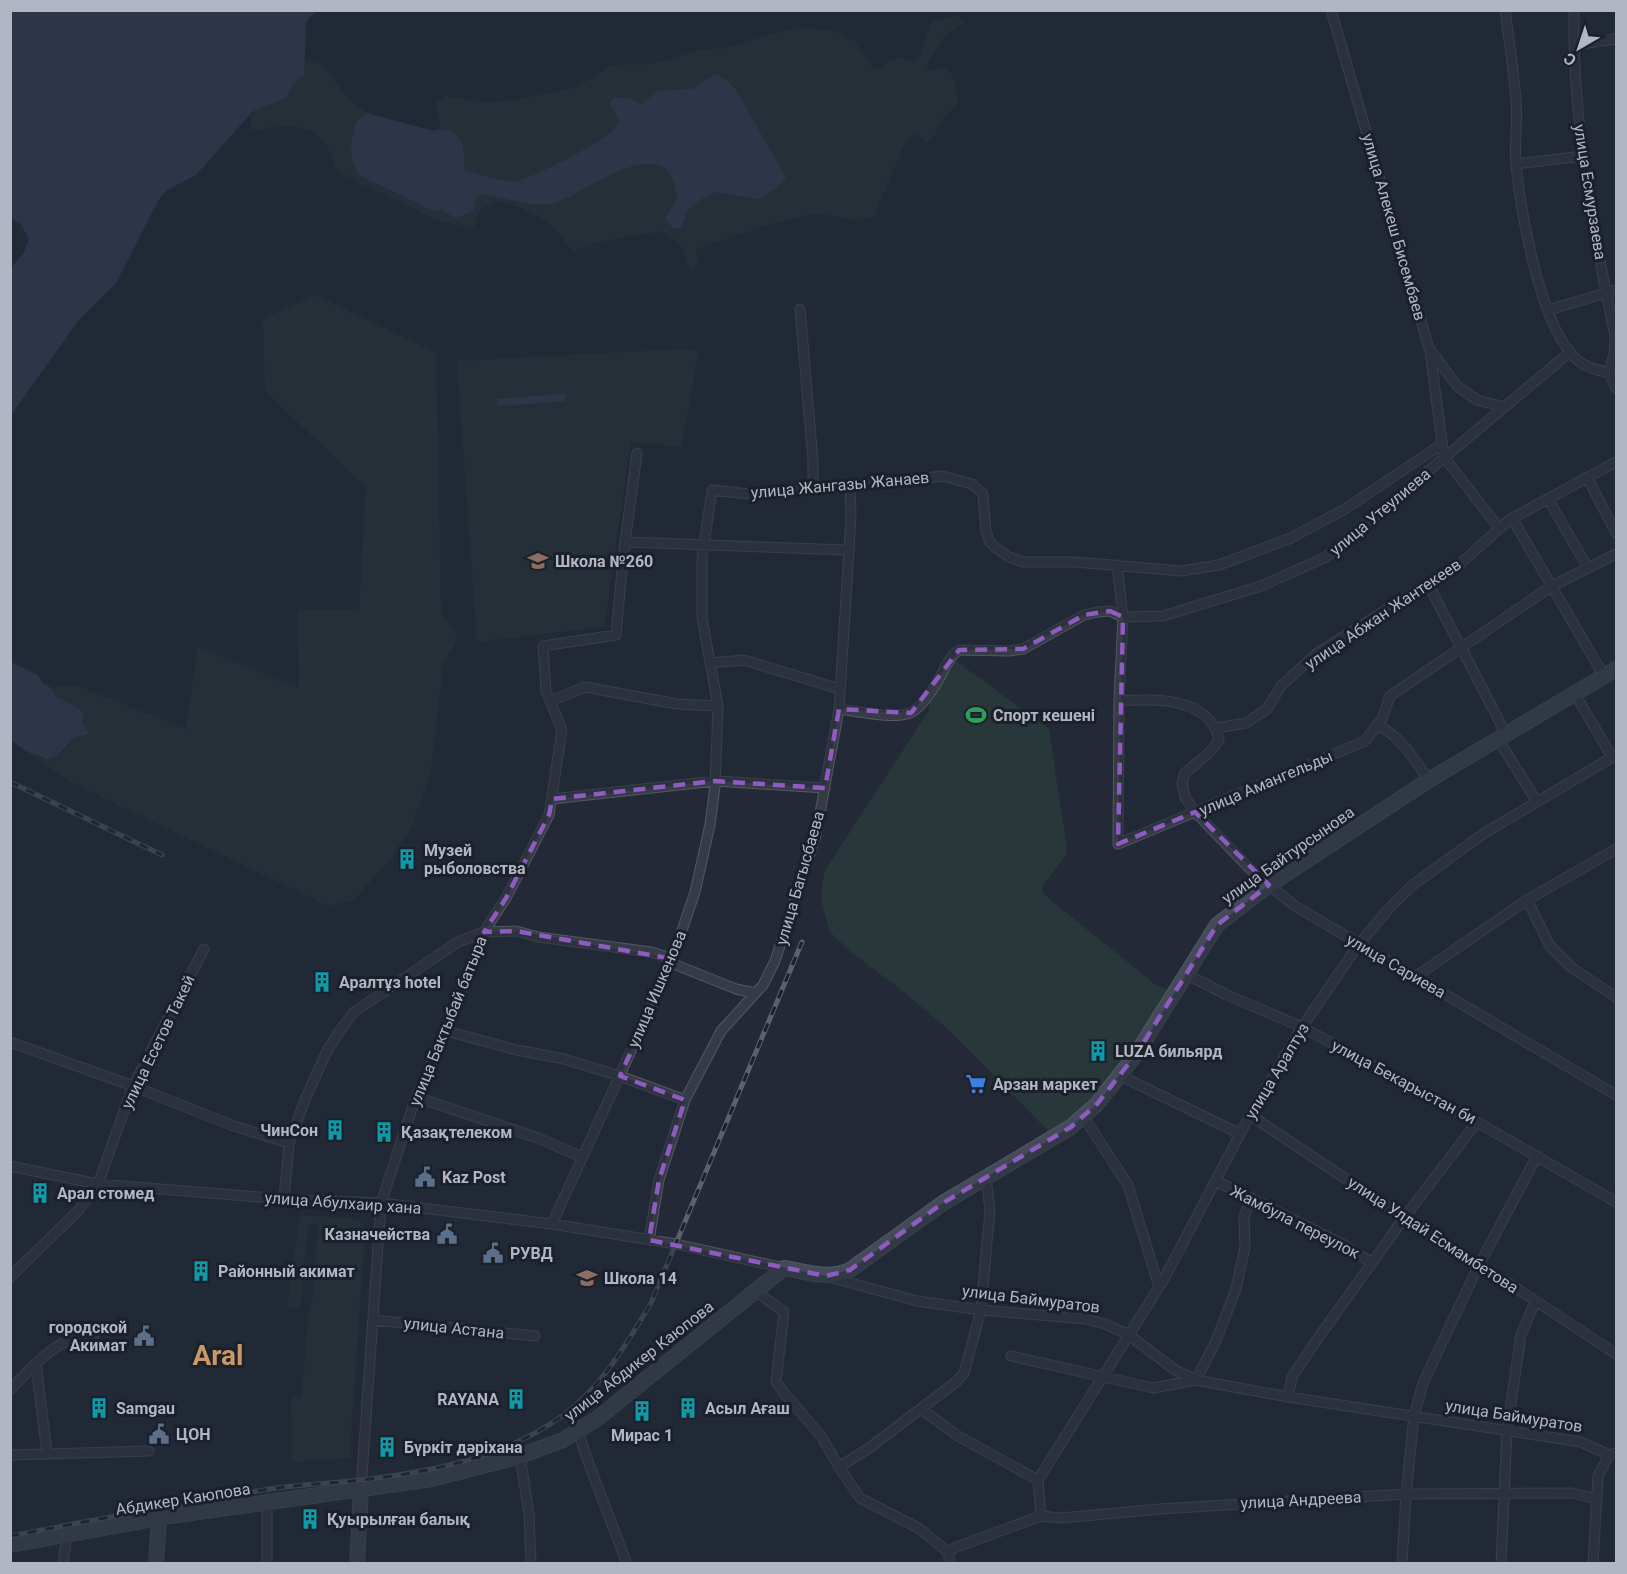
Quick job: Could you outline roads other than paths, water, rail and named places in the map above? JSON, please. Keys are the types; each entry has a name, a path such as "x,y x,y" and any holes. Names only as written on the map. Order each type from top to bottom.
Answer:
{"street":[{"name":"улица Алекеш Бисембаев","path":"1331,10 1429,348 1457,386 1478,400 1505,406"},
{"path":"1505,10 1516,102 1516,164 1536,273 1555,329 1570,352 1586,367 1609,373 1617,388"},
{"name":"улица Есмурзаева","path":"1574,10 1574,45 1583,156 1615,336 1609,373"},
{"path":"1574,45 1617,39"},
{"path":"1516,164 1583,156"},
{"path":"1548,310 1617,290"},
{"path":"800,309 813,460 813,490"},
{"path":"1429,348 1444,457 1499,528"},
{"name":"улица Утеулиева","path":"839,709 893,715 911,713 933,691 948,662 959,650 1023,649 1084,615 1110,611 1123,617 1163,616 1261,586 1326,557 1570,352"},
{"path":"1216,728 1206,714 1186,705 1155,699 1119,701 1123,617 1117,565 1181,570 1219,565 1291,538 1345,509 1442,444"},
{"name":"улица Бактыбай батыра","path":"361,1489 381,1203 416,1097 446,1031 484,932 507,898 549,815 562,730 546,691 543,646 616,635 632,479 637,453"},
{"name":"улица Абжан Жантекеев","path":"1216,728 1246,723 1267,709 1281,686 1316,654 1461,563 1512,518 1617,462"},
{"name":"улица Жангазы Жанаев","path":"712,490 749,494 813,490 944,476 966,482 978,488 983,494 989,541 1009,557 1023,562 1117,565"},
{"path":"1587,477 1617,533"},
{"name":"улица Багысбаева","path":"649,1240 659,1180 685,1100 720,1031 763,986 775,962 816,835 839,709 851,518 850,486"},
{"name":"улица Ишкенова","path":"552,1224 671,963 695,892 710,825 715,781 718,706 702,618 704,546 712,490"},
{"path":"1548,499 1588,568"},
{"path":"1512,518 1552,586 1610,673"},
{"path":"626,542 848,550"},
{"path":"1462,649 1552,586 1617,554"},
{"path":"1428,584 1537,802"},
{"name":"улица Амангельды","path":"1119,701 1118,844 1365,741 1382,719 1390,696 1462,649"},
{"path":"711,663 744,660 840,689"},
{"name":"улица Байтурсынова","path":"826,1276 839,1275 850,1270 943,1203 1062,1132 1097,1104 1137,1053 1218,925 1269,885 1429,780 1610,673"},
{"path":"551,701 585,687 677,704 718,706"},
{"path":"1575,694 1614,756"},
{"path":"1377,725 1391,732 1400,741 1429,780"},
{"name":"улица Сариева","path":"1216,728 1219,740 1210,752 1185,772 1182,783 1185,797 1195,812 1251,870 1295,906 1617,1095"},
{"name":"улица Аралтуз","path":"1038,1480 1159,1287 1250,1115 1302,1027 1359,944 1392,905 1414,884 1483,834 1614,756"},
{"path":"552,799 715,781 825,788"},
{"path":"1415,977 1527,900 1617,849"},
{"path":"1527,900 1551,946 1572,968 1617,997"},
{"path":"284,1199 289,1143 305,1100 339,1032 354,1012 458,942 484,932 516,931 538,937 651,952 664,956 671,963 736,989 755,993"},
{"name":"улица Есетов Такей","path":"10,1277 79,1210 98,1184 133,1086 204,949"},
{"name":"улица Бекарыстан би","path":"1186,974 1227,995 1302,1027 1477,1122 1617,1202"},
{"path":"446,1031 517,1050 564,1059 620,1076 685,1100"},
{"path":"10,1042 133,1086 234,1126 289,1143"},
{"path":"1119,1075 1240,1134"},
{"path":"416,1097 538,1138 582,1157"},
{"name":"улица Улдай Есмамбетова","path":"1250,1115 1478,1267 1507,1282 1617,1354"},
{"path":"1083,1116 1128,1185 1159,1287"},
{"path":"1288,1397 1292,1377 1404,1218 1477,1122"},
{"path":"1402,1563 1414,1416 1423,1383 1478,1267 1537,1156"},
{"name":"улица Абулхаир хана","path":"10,1166 98,1184 284,1199 381,1203 552,1224 676,1244"},
{"path":"839,1467 869,1448 957,1382 964,1373 981,1310 990,1210 986,1178"},
{"name":"Жамбула переулок","path":"1216,1181 1344,1245 1372,1263"},
{"path":"1011,1356 1153,1388 1196,1380 1216,1341 1236,1288 1245,1247 1244,1216 1252,1198"},
{"name":"улица Баймуратов","path":"676,1244 826,1276 917,1301 981,1310 1086,1319 1105,1324 1129,1335 1175,1370 1196,1380 1288,1397 1581,1442 1613,1454"},
{"name":"улица Абдикер Каюпова","path":"361,1489 432,1479 520,1456 563,1440 598,1418 784,1268"},
{"path":"755,1291 784,1311 776,1382 821,1436 860,1498 920,1529 950,1553"},
{"path":"1502,1563 1507,1430 1521,1335 1535,1302"},
{"name":"улица Астана","path":"373,1320 535,1336"},
{"path":"10,1390 36,1364 59,1346 75,1338 94,1336"},
{"path":"36,1364 47,1453"},
{"path":"921,1409 958,1436 1038,1480 1041,1516 954,1548 950,1553 949,1563"},
{"path":"578,1431 627,1563"},
{"path":"10,1455 149,1451"},
{"path":"1593,1563 1599,1476 1613,1454"},
{"path":"520,1456 529,1514 531,1563"},
{"path":"357,1563 361,1489"},
{"name":"Абдикер Каюпова","path":"10,1545 159,1518 361,1489"},
{"name":"улица Андреева","path":"1041,1516 1061,1518 1160,1509 1406,1494 1572,1493 1597,1499"},
{"path":"267,1503 267,1563"},
{"path":"156,1563 159,1518"},
{"path":"63,1563 67,1534"}],"water":[{"path":"11,10 316,11 306,22 304,75 294,83 285,98 253,111 196,175 167,190 159,199 116,283 78,321 11,415 11,268 24,252 29,239 21,224 11,218"},
{"path":"715,74 725,79 736,90 786,178 777,188 759,199 715,192 701,199 687,211 681,229 672,227 665,219 678,197 671,175 661,166 648,163 616,172 570,196 549,204 529,204 481,194 475,199 473,211 456,218 441,209 433,211 359,175 352,160 351,143 356,123 366,113 433,131 440,129 454,132 463,146 465,171 490,178 515,181 536,174 568,158 610,133 618,121 610,103 613,98 629,98 641,105 657,91 692,89"},
{"path":"565,394 565,401 498,406 498,399"},
{"path":"11,662 38,675 42,683 51,688 56,697 74,705 84,713 82,723 89,734 75,737 57,756 47,759 26,751 11,740"}],"railway":[{"path":"10,782 162,855"},
{"path":"10,1536 250,1492 413,1473 491,1453 516,1443 562,1416 576,1405 601,1378 623,1349 651,1303 802,942"}],"place":[{"name":"Школа №260","path":"538,561"},
{"name":"Спорт кешені","path":"976,715"},
{"name":"Музей рыболовства","path":"407,859"},
{"name":"Аралтұз hotel","path":"322,982"},
{"name":"LUZA бильярд","path":"1098,1051"},
{"name":"Арзан маркет","path":"976,1084"},
{"name":"ЧинСон","path":"335,1130"},
{"name":"Қазақтелеком","path":"384,1132"},
{"name":"Kaz Post","path":"425,1177"},
{"name":"Арал стомед","path":"40,1193"},
{"name":"Казначейства","path":"447,1234"},
{"name":"РУВД","path":"493,1253"},
{"name":"Районный акимат","path":"201,1271"},
{"name":"Школа 14","path":"587,1278"},
{"name":"городской Акимат","path":"144,1336"},
{"name":"RAYANA","path":"516,1399"},
{"name":"Samgau","path":"99,1408"},
{"name":"Асыл Ағаш","path":"688,1408"},
{"name":"Мирас 1","path":"642,1411"},
{"name":"ЦОН","path":"159,1434"},
{"name":"Бүркіт дәріхана","path":"387,1447"},
{"name":"Қуырылған балық","path":"310,1519"}],"district":[{"name":"Aral","path":"218,1355"}]}
